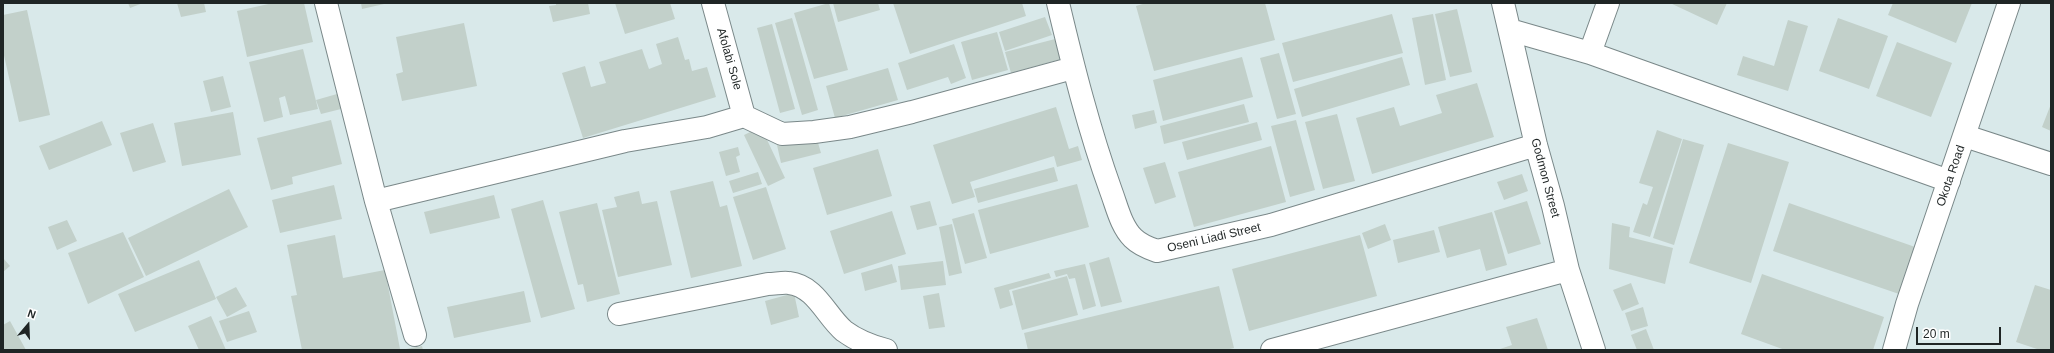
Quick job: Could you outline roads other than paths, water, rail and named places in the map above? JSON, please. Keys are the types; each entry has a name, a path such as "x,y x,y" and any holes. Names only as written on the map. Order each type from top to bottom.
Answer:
{"street":[{"path":"326,3 376,202 415,335"},
{"name":"Afolabi Sole","path":"713,3 744,116"},
{"name":"Oseni Liadi Street","path":"1058,3 1073,68 1105,173 1123,224 1133,238 1146,248 1157,251 1271,225 1536,146"},
{"name":"Godmon Street","path":"1503,3 1536,146 1553,206 1568,270 1594,350"},
{"path":"1590,53 1608,3"},
{"name":"Okota Road","path":"1894,350 1907,304 2009,3"},
{"path":"1510,30 1590,53 1949,181"},
{"path":"376,202 625,141 707,127 744,116 782,134 814,132 850,127 912,112 1073,68"},
{"path":"1965,136 2051,164"},
{"path":"1272,350 1568,270"},
{"path":"619,314 768,284 789,283 796,284 810,292 845,332 869,345 886,350"}]}
